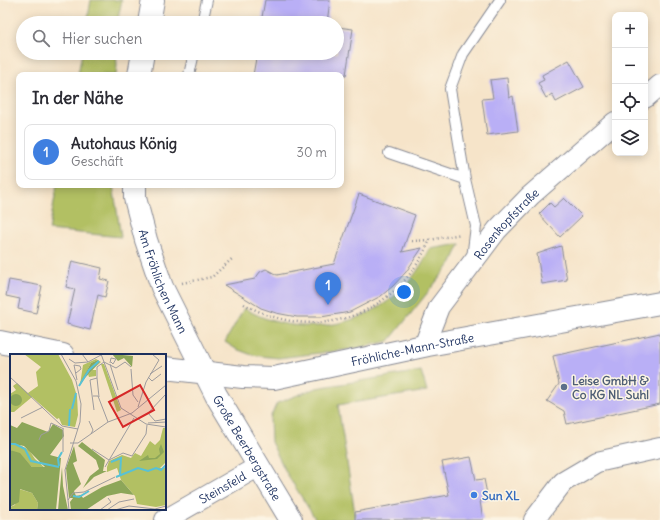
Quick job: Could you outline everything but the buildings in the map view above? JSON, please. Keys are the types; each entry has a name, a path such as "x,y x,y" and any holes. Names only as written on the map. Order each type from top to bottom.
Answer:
{"street":[{"path":"150,16 153,0"},
{"path":"140,72 142,60"},
{"path":"648,95 660,85"},
{"name":"Rosenkopfstraße","path":"424,346 439,307 497,230 530,196 612,125"},
{"name":"Am Fröhlichen Mann","path":"135,188 135,198 146,240 162,287 205,374"},
{"name":"Fröhliche-Mann-Straße","path":"166,368 205,374 274,378 424,346 660,303"},
{"path":"0,342 58,354"},
{"name":"Große Beerbergstraße","path":"205,374 291,520"},
{"path":"534,520 563,482 597,462 660,448"},
{"name":"Steinsfeld","path":"166,520 259,466"}],"lane":[{"path":"204,16 207,0"},
{"path":"470,266 476,226 465,179 450,89 464,54 500,0"},
{"path":"190,72 192,60"},
{"path":"389,153 465,179"}],"path":[{"path":"412,241 430,240 475,232"},
{"path":"244,304 265,315 295,323 320,322 349,318 372,308 384,300 397,288 417,264 430,240"},
{"path":"162,287 212,277 233,258"}],"green space":[{"path":"91,0 122,0 119,16 88,16"},
{"path":"81,60 117,60 116,72 79,72"},
{"path":"56,188 113,188 121,237 49,230"},
{"path":"460,244 452,262 389,341 354,349 278,358 252,355 236,349 225,342 244,308 263,317 283,323 304,326 325,325 346,321 365,314 384,304 405,286 417,271 430,249"},
{"path":"421,371 427,391 338,405 356,520 316,520 287,474 271,442 270,418 277,403 316,388"}],"place":[{"name":"Autohaus König","path":"328,305"},
{"name":"Leise GmbH & Co KG NL Suhl","path":"564,387"},
{"name":"Sun XL","path":"474,495"}]}
